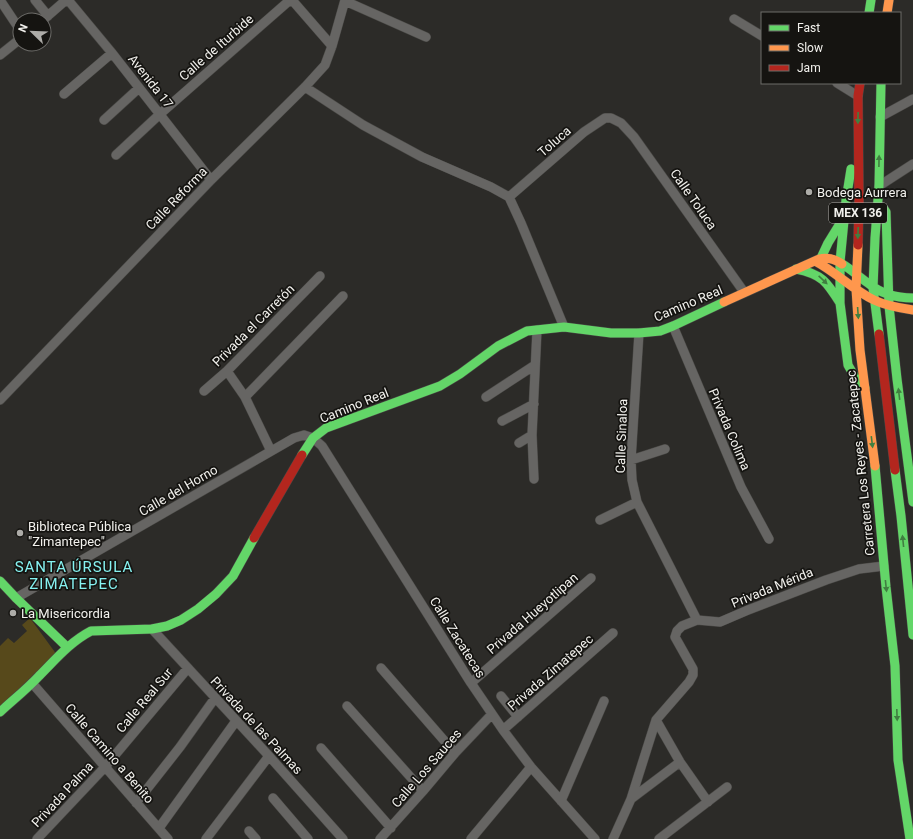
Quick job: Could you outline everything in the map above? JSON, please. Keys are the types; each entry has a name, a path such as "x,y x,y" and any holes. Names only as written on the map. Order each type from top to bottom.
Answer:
{"main road":[{"path":"869,12 871,0"},
{"path":"887,12 889,0"},
{"name":"Carretera Los Reyes - Zacatepec","path":"860,84 858,96 859,201 856,289 860,350 872,441 895,666 898,760 910,839"},
{"name":"MEX 136","path":"881,84 879,186 873,288 900,508 913,636"},
{"path":"858,152 850,171 839,276 840,303 848,365 856,379 865,388"},
{"path":"878,200 886,212 889,306 913,502"},
{"path":"818,260 844,217"},
{"path":"818,260 829,258 840,262 873,288 889,295 913,298"},
{"path":"818,260 856,289 874,300 889,306 913,310"},
{"name":"Camino Real","path":"0,712 32,684 67,647 91,630 152,629 167,626 181,620 198,609 216,594 233,576 298,461 313,438 326,428 440,386 460,374 498,346 527,331 564,327 611,333 660,331 818,260"},
{"path":"796,269 814,273 821,277 831,288 840,303"},
{"path":"0,581 67,647"}],"street":[{"path":"0,0 12,18"},
{"path":"34,0 41,12"},
{"path":"52,12 67,0"},
{"name":"Avenida 17","path":"67,0 112,53 211,180"},
{"path":"291,0 332,46"},
{"name":"Calle de Iturbide","path":"116,155 160,114 291,0"},
{"path":"345,0 426,37"},
{"name":"Calle Reforma","path":"0,400 211,180 305,87 325,65 345,0"},
{"path":"734,19 761,35"},
{"path":"0,55 12,45"},
{"path":"64,94 112,53"},
{"path":"839,84 858,96"},
{"path":"305,87 363,125 422,157 491,187 509,197 522,223 564,327"},
{"path":"104,120 139,88"},
{"path":"880,117 913,99"},
{"name":"Toluca","path":"509,197 589,128 605,118 611,118 621,123"},
{"name":"Calle Toluca","path":"621,123 634,137 744,292"},
{"path":"879,186 913,164"},
{"name":"Privada el Carretón","path":"204,391 227,371 320,276"},
{"path":"245,397 343,296"},
{"name":"Privada Colima","path":"673,326 740,487 769,539"},
{"path":"534,479 532,435 536,330"},
{"name":"Calle Sinaloa","path":"639,333 631,460 632,480 637,502 697,620"},
{"path":"486,397 535,365"},
{"path":"227,371 245,397 271,451"},
{"path":"502,421 534,404"},
{"name":"Calle del Horno","path":"16,598 294,438 304,435 313,438"},
{"path":"519,443 532,435"},
{"name":"Calle Zacatecas","path":"313,438 322,446 471,683 503,730 531,767 595,839"},
{"path":"631,460 665,449"},
{"path":"600,520 637,502"},
{"name":"Privada Mérida","path":"697,620 720,622 826,580 859,569 884,566"},
{"name":"Privada Hueyotlipan","path":"471,683 591,578"},
{"path":"613,839 631,799 656,720 689,682 693,675 693,669 675,637 677,631 682,626 697,620"},
{"name":"Privada de las Palmas","path":"152,629 343,839"},
{"name":"Privada Zimatepec","path":"503,730 613,633"},
{"name":"Calle Real Sur","path":"105,767 188,668"},
{"path":"381,668 454,753"},
{"name":"Calle Camino a Benito","path":"32,684 168,839"},
{"path":"501,696 518,718"},
{"path":"136,803 180,747 214,698"},
{"path":"561,801 604,701"},
{"path":"347,706 423,791"},
{"name":"Calle Los Sauces","path":"380,839 423,791 454,753 492,714"},
{"path":"656,720 680,762 708,802"},
{"path":"158,828 236,721"},
{"path":"321,748 391,828"},
{"path":"206,839 269,756"},
{"path":"631,799 680,762"},
{"name":"Privada Palma","path":"37,839 105,767"},
{"path":"471,839 531,767"},
{"path":"659,839 727,787"},
{"path":"273,798 308,839"},
{"path":"249,831 256,839"}],"shaded area":[{"path":"30,618 57,655 0,709 0,646 8,638 14,643 27,631 22,625"}],"traffic: fast":[{"path":"869,12 871,0"},
{"path":"879,334 873,288 879,186 881,84"},
{"path":"851,169 846,200 840,262 840,303 848,365 856,379 865,388"},
{"path":"884,209 886,212 889,306 913,502"},
{"path":"821,258 828,243 844,217"},
{"path":"842,264 883,293 913,298"},
{"path":"796,269 818,276 827,284 840,303"},
{"path":"302,455 313,438 326,428 440,386 460,374 498,346 527,331 564,327 611,333 660,331 724,302"},
{"path":"875,466 895,666 898,760 910,839"},
{"path":"895,470 913,635"},
{"path":"0,712 30,685 57,657 83,635 91,631 152,629 167,626 181,620 198,609 216,594 233,576 254,538"},
{"path":"0,581 67,647"}],"traffic: slow":[{"path":"887,12 889,0"},
{"path":"858,245 856,289 860,350 875,466"},
{"path":"724,302 819,259 831,259 842,264"},
{"path":"815,261 866,296 898,308 913,310"}],"traffic: jam":[{"path":"858,245 858,96 860,84"},
{"path":"879,334 895,470"},
{"path":"254,538 302,455"}],"place":[{"name":"Bodega Aurrera","path":"809,192"},
{"name":"Biblioteca Pública \"Zimantepec\"","path":"20,533"},
{"name":"La Misericordia","path":"13,613"}],"district":[{"name":"SANTA ÚRSULA ZIMATEPEC","path":"74,576"}]}
